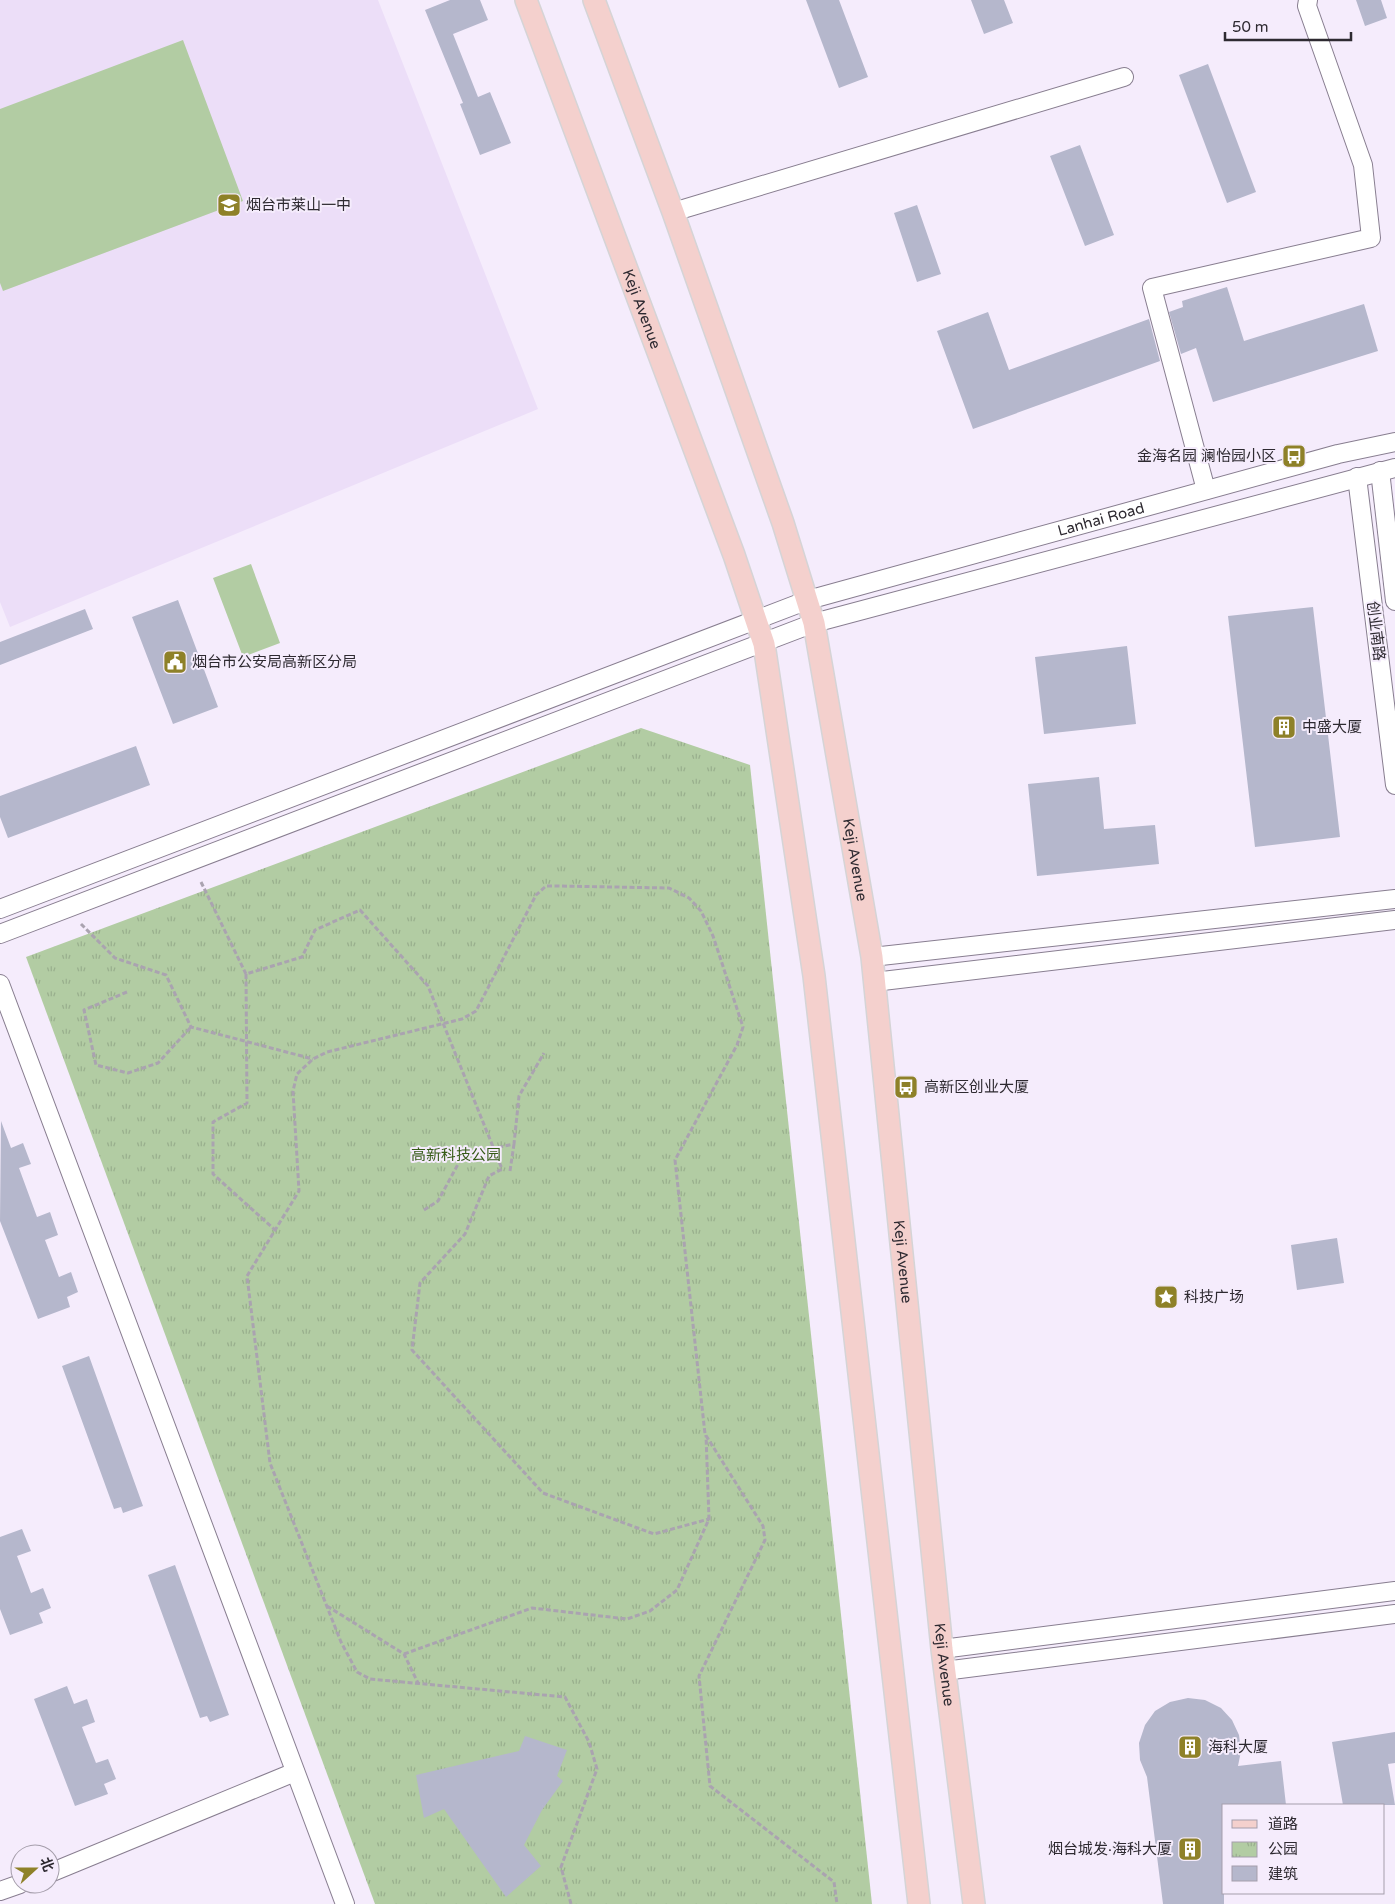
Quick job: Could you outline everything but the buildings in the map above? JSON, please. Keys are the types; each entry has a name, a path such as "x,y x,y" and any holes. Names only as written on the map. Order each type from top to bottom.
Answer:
{"main road":[{"name":"Keji Avenue","path":"526,0 730,546 764,644"},
{"path":"594,0 673,212 808,600"},
{"name":"Keji Avenue","path":"808,600 814,623 872,957 944,1671 974,1904"},
{"path":"764,644 814,976 919,1904"}],"street":[{"path":"1206,490 1152,288 1371,238 1363,165 1307,6 1308,0"},
{"path":"673,212 1124,77"},
{"name":"Lanhai Road","path":"0,909 808,600 1338,454 1395,442"},
{"name":"Lanhai Road","path":"0,934 764,644 814,623 1388,470"},
{"name":"创业南路","path":"1388,470 1395,601"},
{"name":"创业南路","path":"1357,477 1395,785"},
{"path":"872,957 1395,899"},
{"path":"874,982 1395,920"},
{"path":"0,984 345,1904"},
{"path":"942,1649 1395,1592"},
{"path":"944,1671 1395,1614"},
{"path":"60,1869 295,1772"}],"path":[{"path":"200,882 246,974 247,1103 213,1122 212,1174 275,1230"},
{"path":"404,1654 532,1608 627,1619 650,1611 677,1590 709,1519 706,1434 675,1160 737,1045 743,1027 713,936 701,911 689,898 669,888 546,886 536,895 476,1011 462,1020 327,1052 313,1059 297,1074 293,1091 299,1190 247,1276 270,1462 341,1642 357,1672 370,1679 565,1697 589,1742 597,1769 561,1867 571,1904"},
{"path":"246,974 302,957 315,930 360,910 428,986 502,1168 489,1176 465,1234 420,1282 412,1350 544,1493 654,1534 709,1519"},
{"path":"81,924 115,958 166,975 191,1027"},
{"path":"127,992 84,1010 96,1065 128,1073 158,1064 191,1027"},
{"path":"191,1027 313,1059"},
{"path":"510,1171 519,1096 544,1053"},
{"path":"424,1210 438,1201 463,1155 514,1144"},
{"path":"706,1434 763,1526 765,1540 699,1676 710,1786 834,1882 837,1904"},
{"path":"326,1605 404,1654 418,1683"}],"shaded area":[{"name":"烟台市莱山一中","path":"0,0 378,0 538,409 10,627 0,602"}],"green space":[{"path":"183,40 243,201 3,291 0,283 0,109"},
{"path":"251,564 280,643 243,657 213,578"},
{"name":"高新科技公园","path":"641,728 750,765 872,1904 375,1904 26,957"}],"place":[{"name":"烟台市莱山一中","path":"229,205"},
{"name":"金海名园 澜怡园小区","path":"1294,456"},
{"name":"烟台市公安局高新区分局","path":"175,662"},
{"name":"中盛大厦","path":"1284,727"},
{"name":"高新区创业大厦","path":"906,1087"},
{"name":"科技广场","path":"1166,1297"},
{"name":"海科大厦","path":"1190,1747"},
{"name":"烟台城发·海科大厦","path":"1190,1849"}]}
